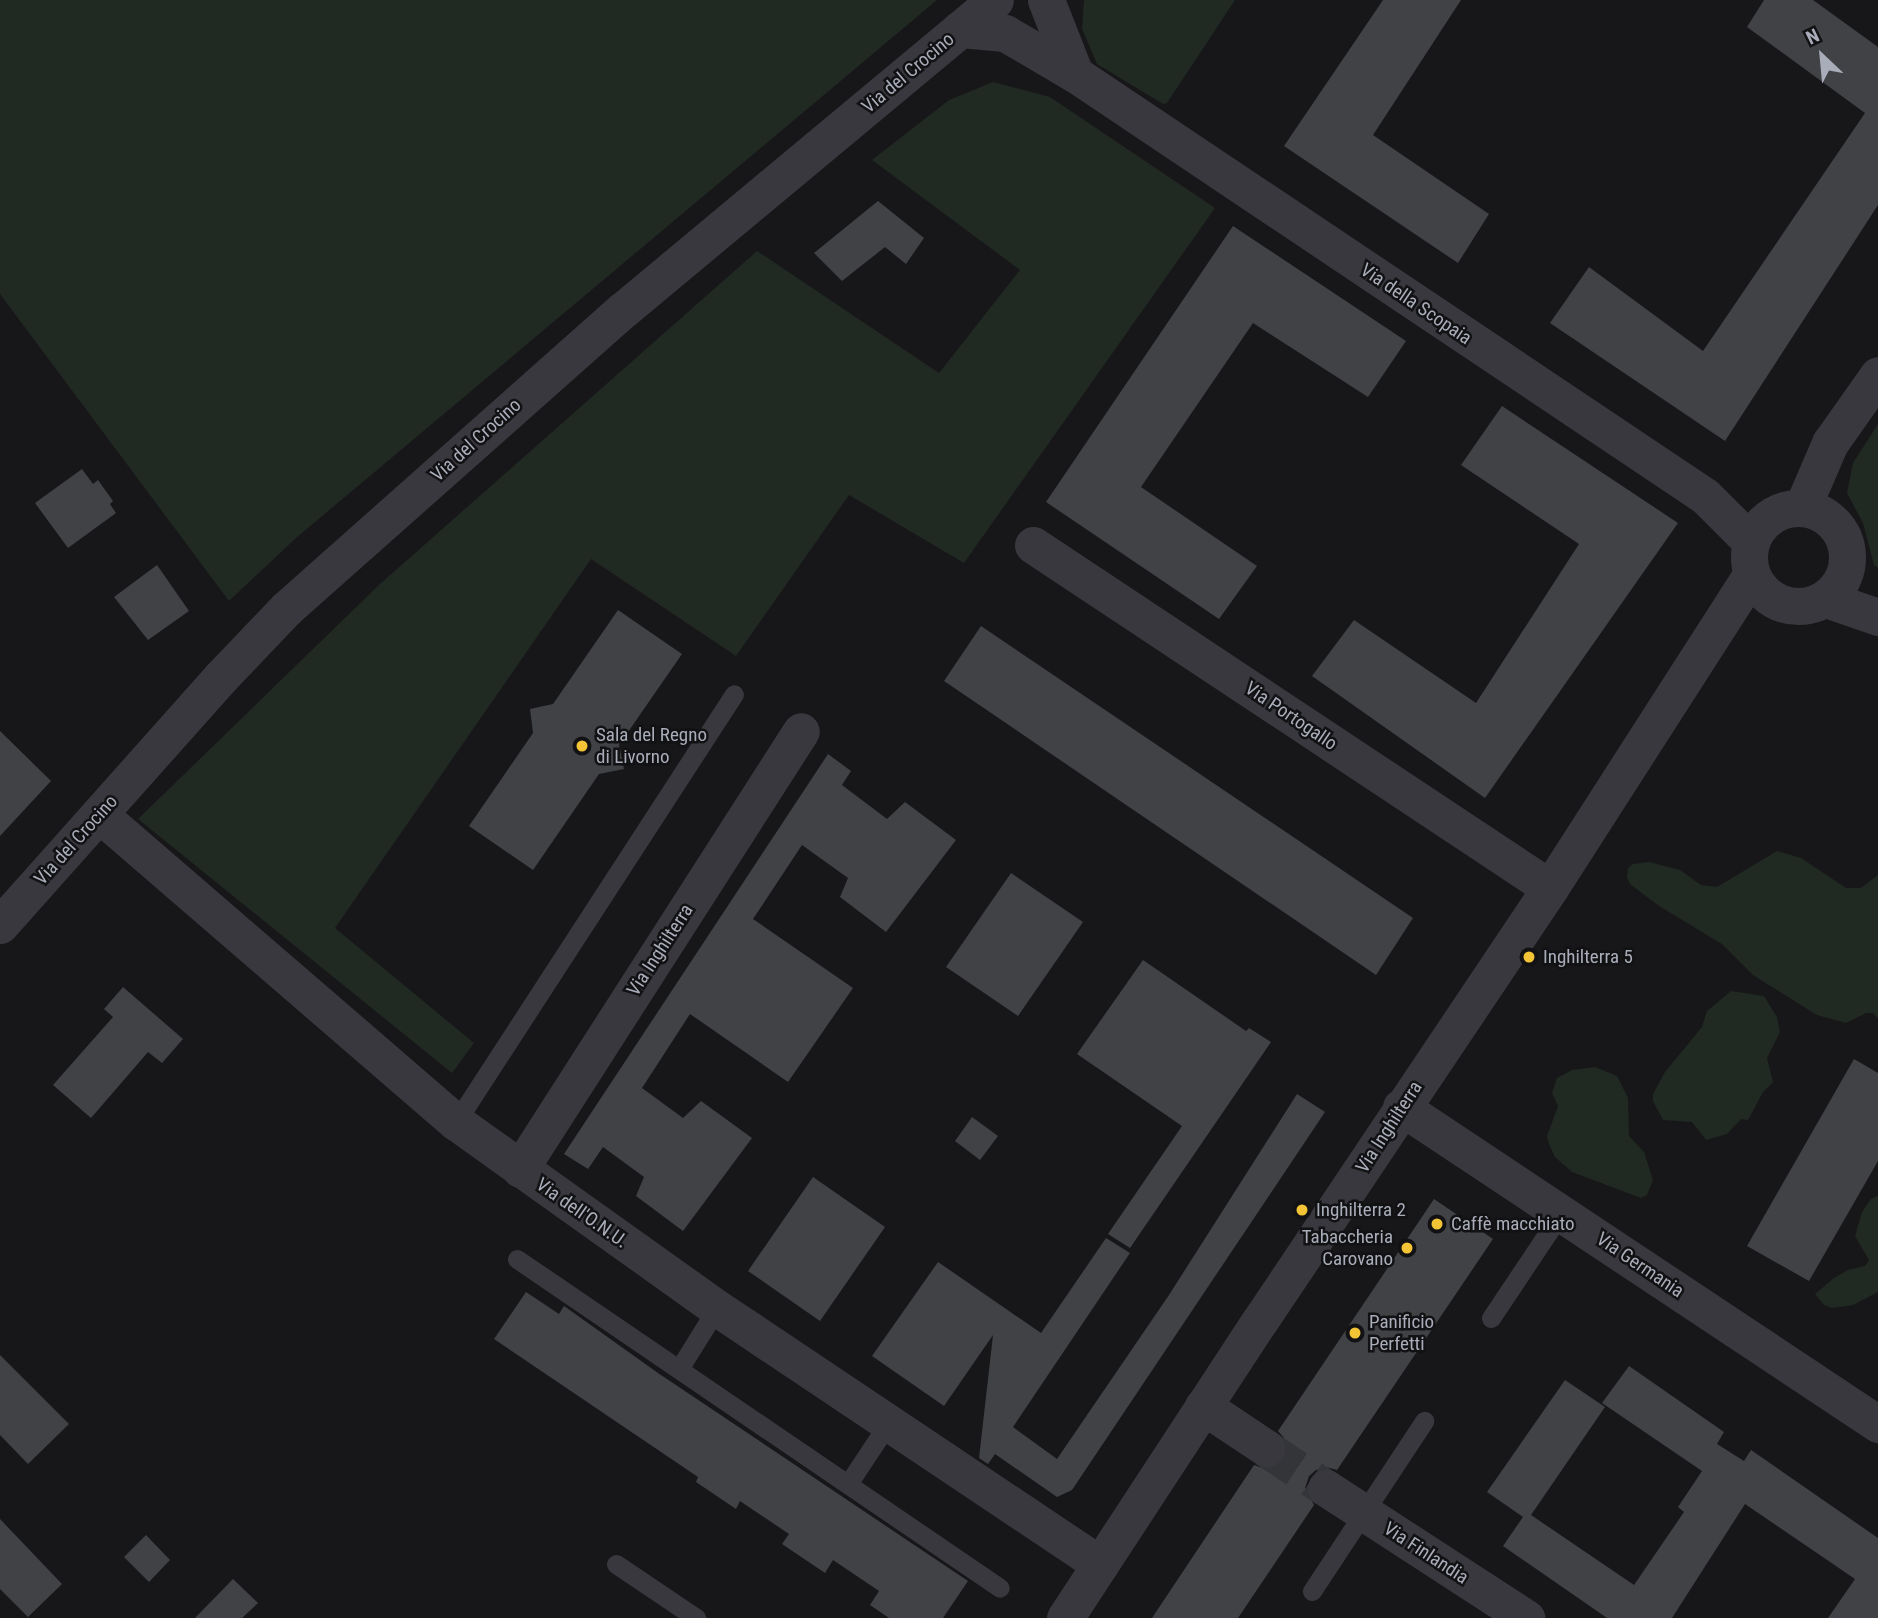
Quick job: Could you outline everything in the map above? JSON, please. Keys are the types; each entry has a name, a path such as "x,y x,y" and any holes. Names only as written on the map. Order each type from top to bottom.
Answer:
{"street":[{"name":"Via del Crocino","path":"0,925 221,677 287,608 623,310 995,0"},
{"path":"1046,0 1075,74"},
{"name":"Via della Scopaia","path":"960,29 1005,33 1075,74 1686,484 1780,531"},
{"name":"Via Inghilterra","path":"1065,1618 1401,1107 1550,888 1714,636 1780,531 1830,443 1840,433 1878,375"},
{"path":"1780,531 1843,536 1847,564 1834,588 1805,607 1783,605 1770,599 1780,531"},
{"name":"Via Portogallo","path":"1033,545 1550,888"},
{"path":"1834,588 1878,605"},
{"path":"1834,588 1878,617"},
{"path":"1714,636 1783,605"},
{"name":"Via Inghilterra","path":"520,1169 801,732"},
{"name":"Via dell'O.N.U.","path":"99,814 456,1122 717,1308 1100,1564"},
{"name":"Via Germania","path":"1401,1107 1878,1424"},
{"path":"1203,1406 1266,1448"},
{"name":"Via Finlandia","path":"1326,1488 1526,1618"}],"lane":[{"path":"456,1122 734,694"},
{"path":"1491,1318 1562,1213"},
{"path":"517,1259 1000,1588"},
{"path":"679,1369 717,1308"},
{"path":"1312,1591 1424,1421"},
{"path":"848,1484 889,1422"},
{"path":"616,1564 696,1618"}],"shaded area":[{"path":"0,0 937,0 296,538 229,601 0,294"},
{"path":"1084,0 1235,0 1167,103 1163,104 1097,64 1082,29"},
{"path":"993,82 1050,97 1215,208 964,563 849,495 736,656 591,559 335,928 474,1043 452,1073 138,819 380,584 757,251 939,373 1020,270 872,160 949,100"},
{"path":"1878,424 1878,568 1874,565 1863,523 1847,493 1853,463"},
{"path":"1777,851 1801,858 1846,888 1861,888 1878,875 1878,1019 1873,1013 1866,1013 1846,1023 1817,1015 1753,975 1722,944 1659,906 1630,884 1627,877 1628,868 1633,864 1649,862 1680,870 1701,885 1717,887"},
{"path":"1731,991 1764,996 1777,1017 1780,1032 1767,1058 1773,1082 1763,1092 1748,1120 1741,1119 1727,1134 1706,1140 1692,1122 1663,1120 1653,1101 1653,1094 1665,1072 1702,1027 1707,1011"},
{"path":"1595,1067 1617,1076 1628,1098 1629,1136 1644,1152 1653,1180 1647,1195 1641,1198 1572,1172 1555,1157 1549,1144 1547,1136 1558,1106 1552,1093 1557,1078 1572,1070"},
{"path":"1878,1196 1878,1292 1853,1305 1832,1308 1824,1305 1815,1294 1834,1278 1848,1270 1865,1266 1869,1260 1855,1236 1862,1212 1871,1199"}],"building":[{"path":"1383,0 1461,0 1373,135 1489,214 1458,263 1284,146"},
{"path":"1764,0 1813,0 1878,47 1878,205 1725,441 1550,323 1589,267 1703,351 1865,113 1747,27"},
{"path":"878,201 924,238 906,264 885,247 842,281 814,253"},
{"path":"1233,226 1406,341 1368,397 1253,323 1141,487 1257,566 1219,619 1046,502"},
{"path":"1502,406 1678,523 1485,798 1312,676 1354,620 1476,703 1579,544 1461,465"},
{"path":"82,469 93,484 98,480 113,501 110,504 116,513 68,548 35,503"},
{"path":"157,565 189,611 148,640 114,597"},
{"path":"618,610 682,654 619,745 624,769 599,774 533,870 469,826 533,733 530,709 553,704"},
{"path":"981,626 1413,918 1376,975 944,681"},
{"path":"0,731 51,781 0,836"},
{"path":"828,754 851,771 842,785 887,819 905,802 956,840 886,932 840,897 848,878 802,845 753,919 853,988 788,1082 690,1014 642,1088 683,1118 701,1101 752,1138 683,1231 636,1196 644,1177 603,1147 588,1169 564,1154"},
{"path":"1011,873 1083,922 1018,1016 946,967"},
{"path":"1143,960 1246,1031 1249,1028 1271,1042 1130,1248 1108,1234 1182,1126 1077,1054"},
{"path":"123,987 183,1039 162,1063 148,1052 91,1118 53,1085 113,1017 104,1009"},
{"path":"1854,1059 1878,1073 1878,1161 1809,1281 1747,1246"},
{"path":"1297,1094 1325,1112 1072,1490 1057,1497 995,1454 988,1464 979,1458 993,1335 944,1406 872,1356 938,1262 1041,1333 1106,1238 1130,1253 1013,1427 1057,1459 1169,1295"},
{"path":"972,1117 998,1136 980,1160 955,1141"},
{"path":"813,1177 885,1227 820,1321 748,1271"},
{"path":"1434,1199 1493,1239 1337,1470 1326,1467 1309,1476 1305,1488 1314,1505 1238,1618 1152,1618 1254,1465 1265,1469 1276,1466 1283,1460 1287,1449 1284,1438 1278,1431"},
{"path":"526,1292 559,1314 564,1306 658,1373 968,1581 943,1618 889,1618 870,1605 879,1591 833,1560 825,1573 782,1544 789,1534 740,1501 736,1509 696,1482 698,1477 494,1339"},
{"path":"0,1355 69,1424 28,1464 0,1435"},
{"path":"1629,1366 1724,1432 1717,1444 1744,1461 1751,1450 1878,1538 1878,1618 1828,1618 1855,1579 1745,1504 1672,1618 1607,1618 1503,1546 1523,1517 1487,1492 1565,1380 1605,1407 1531,1515 1634,1585 1684,1512 1678,1507 1702,1471 1602,1403"},
{"path":"0,1519 62,1584 28,1617 0,1589"},
{"path":"146,1535 170,1560 149,1582 124,1557"},
{"path":"233,1579 258,1603 242,1618 195,1618"}],"tunnel":[{"path":"1266,1448 1326,1488"}],"place":[{"name":"Sala del Regno di Livorno","path":"582,746"},
{"name":"Inghilterra 5","path":"1529,957"},
{"name":"Inghilterra 2","path":"1302,1210"},
{"name":"Caffè macchiato","path":"1437,1224"},
{"name":"Tabaccheria Carovano","path":"1407,1248"},
{"name":"Panificio Perfetti","path":"1355,1333"}]}
